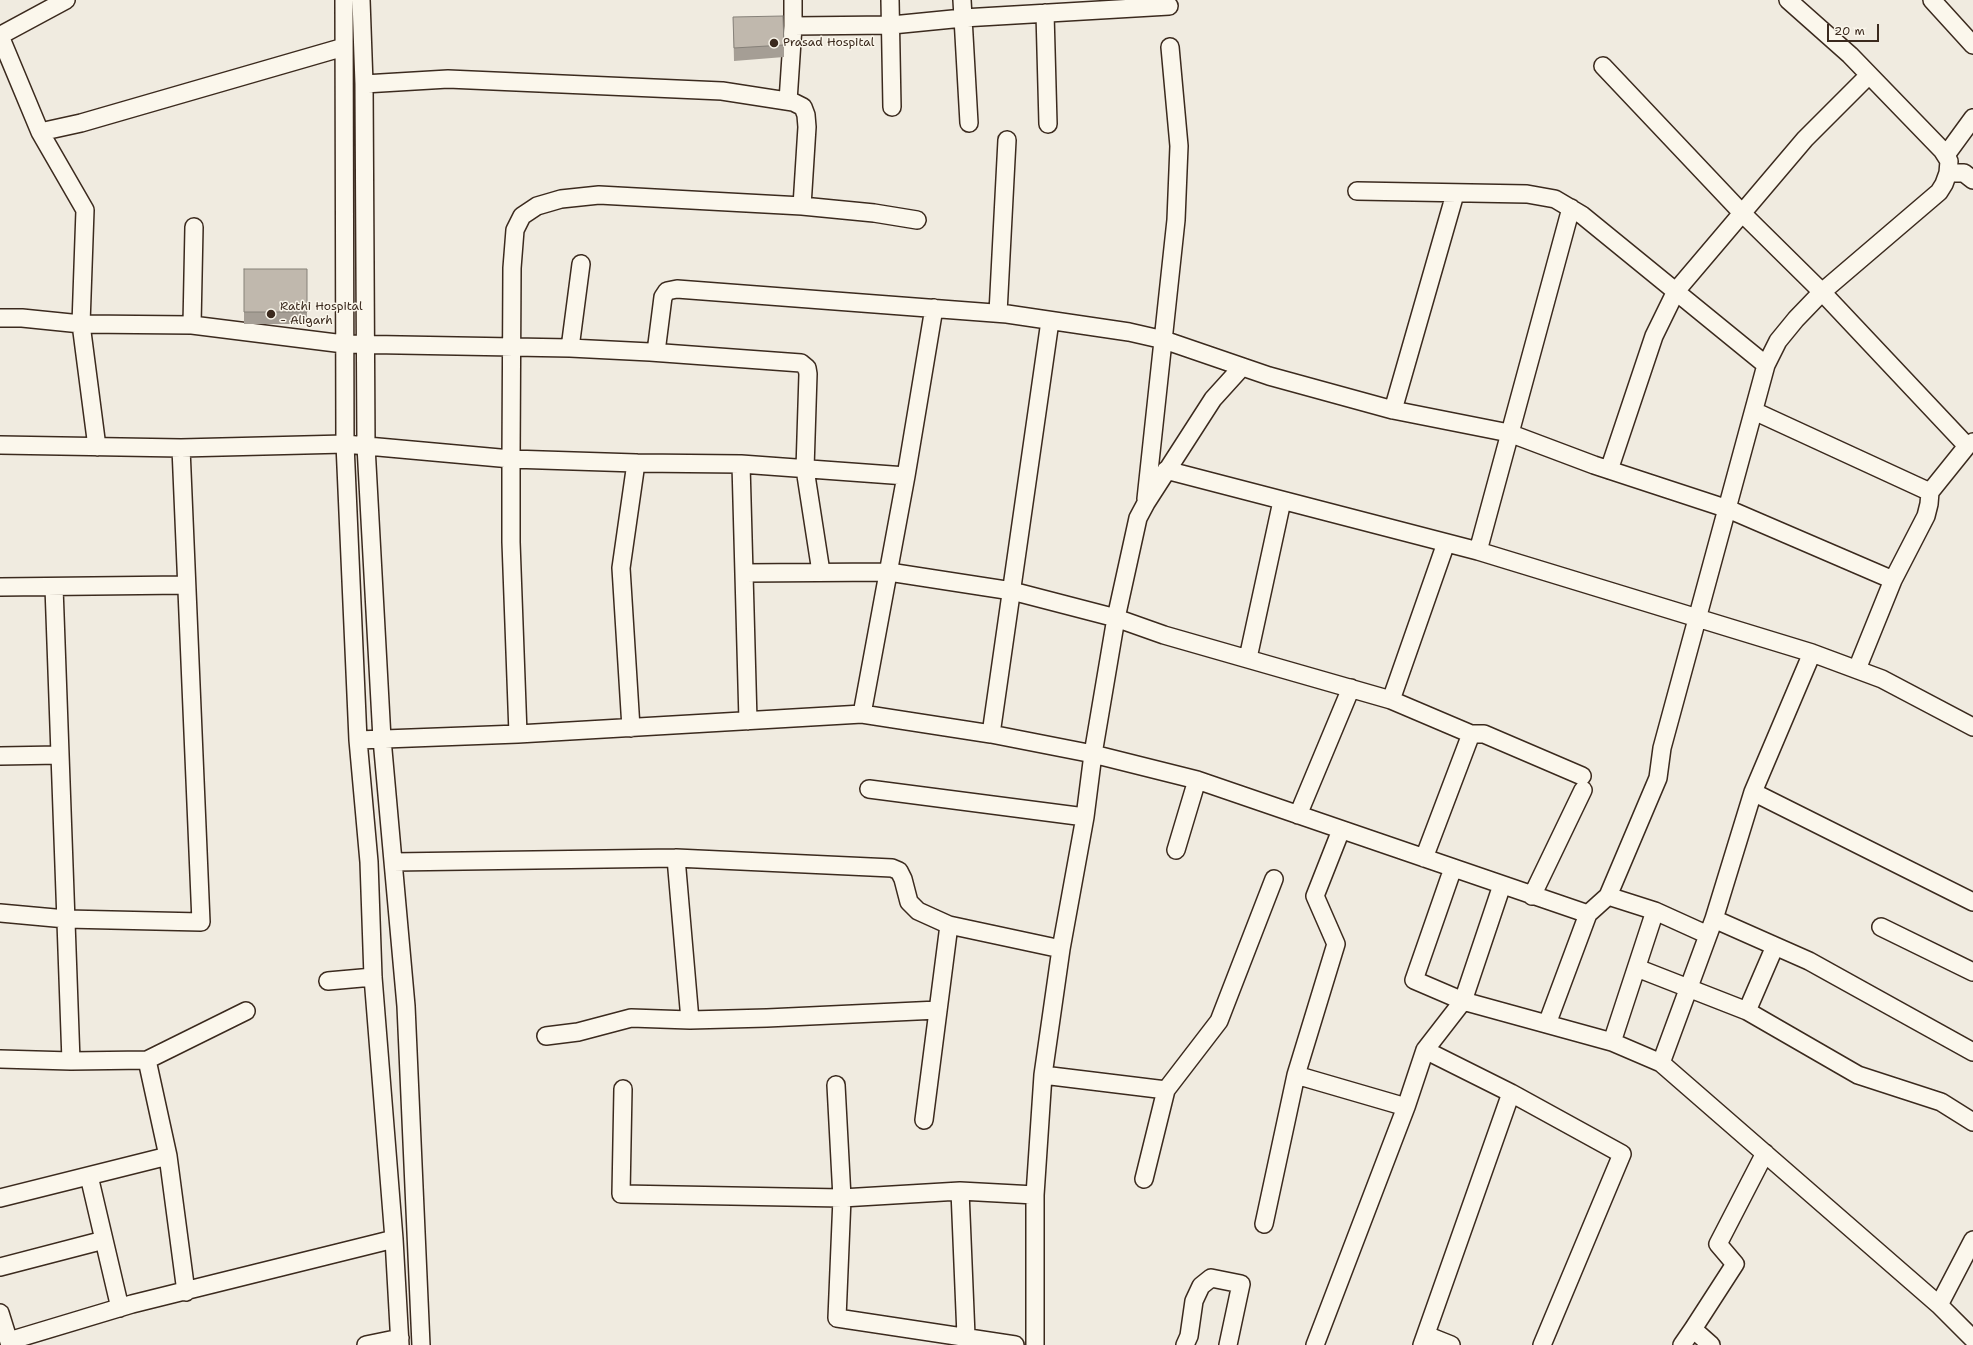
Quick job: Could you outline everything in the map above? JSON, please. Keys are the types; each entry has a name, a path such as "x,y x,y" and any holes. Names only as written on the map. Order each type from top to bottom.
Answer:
{"street":[{"path":"66,0 0,35 40,132 86,210 81,324 97,447"},
{"path":"344,0 345,444 358,740 369,862 373,977 394,1239 400,1341 366,1345"},
{"path":"361,0 364,84 366,446 382,739 406,1006 421,1345"},
{"path":"788,101 793,26 793,0"},
{"path":"890,0 892,25 892,107"},
{"path":"962,0 969,123"},
{"path":"1547,1024 1588,914 1608,896 1658,778 1662,748 1766,365 1778,341 1822,292 1938,192 1944,184 1948,173 1949,161 1946,155 1869,75 1788,0"},
{"path":"1932,0 1973,45"},
{"path":"793,26 892,25 963,18 1045,13 1070,6 1169,6"},
{"path":"1045,13 1048,124"},
{"path":"40,132 81,122 344,47"},
{"path":"1146,503 1176,220 1179,146 1170,47"},
{"path":"1603,66 1743,214 1822,292 1970,444 1930,492 1926,516 1893,580 1856,669"},
{"path":"1609,470 1654,336 1676,291 1743,214 1805,139 1869,75"},
{"path":"364,84 448,79 722,91 788,101 803,107 806,115 807,127 802,206"},
{"path":"1946,155 1973,118"},
{"path":"998,313 1007,140"},
{"path":"1948,173 1964,173 1973,180"},
{"path":"1357,191 1534,195 1555,199 1582,214 1766,365"},
{"path":"518,734 511,542 511,346 513,240 522,216 537,206 561,199 599,194 802,206 874,213 917,220"},
{"path":"1393,410 1455,194"},
{"path":"1478,551 1571,208"},
{"path":"192,325 194,227"},
{"path":"570,348 581,264"},
{"path":"656,352 662,299 665,293 672,290 998,313 1129,332 1164,340 1242,367 1393,410 1509,433 1609,470 1728,509 1893,580"},
{"path":"862,714 889,572 934,308"},
{"path":"0,318 22,318 81,324 192,325 344,344 570,348 656,352 802,363 808,374 805,469 822,572"},
{"path":"991,734 1050,321"},
{"path":"1035,1345 1035,1195 1043,1075 1061,949 1085,817 1093,754 1116,618 1138,518 1166,470 1213,399 1242,367"},
{"path":"1754,411 1930,492"},
{"path":"0,445 181,448 345,444 511,458 636,463 741,464 906,476"},
{"path":"0,913 66,919 201,922 181,448"},
{"path":"631,728 621,568 636,463"},
{"path":"741,464 748,721"},
{"path":"1166,470 1478,551 1696,619 1812,653 1894,684 1973,727"},
{"path":"1248,658 1282,501"},
{"path":"1391,700 1446,543"},
{"path":"744,573 889,572 1012,591 1116,618 1164,635 1352,688 1391,700 1471,734 1484,734 1583,783 1532,896"},
{"path":"0,587 186,585"},
{"path":"54,587 71,1061"},
{"path":"1661,1063 1714,919 1753,792 1812,653"},
{"path":"1298,815 1352,688"},
{"path":"358,740 518,734 862,714 991,734 1093,754 1197,780 1588,914"},
{"path":"1424,858 1471,734"},
{"path":"0,756 60,755"},
{"path":"1176,850 1197,780"},
{"path":"869,789 1085,817"},
{"path":"1753,792 1973,902"},
{"path":"1264,1224 1296,1075 1336,944 1315,896 1342,830"},
{"path":"393,862 676,858 892,868 899,871 910,902 918,911 949,925 1061,949"},
{"path":"676,858 690,1020"},
{"path":"1453,868 1414,980 1463,1001 1612,1042 1661,1063 1939,1305 1973,1339"},
{"path":"1144,1179 1166,1090 1219,1021 1274,879"},
{"path":"1315,1345 1406,1107 1425,1050 1463,1001 1502,885"},
{"path":"1608,896 1655,911 1708,935"},
{"path":"1612,1042 1655,911"},
{"path":"1714,919 1809,961 1973,1052"},
{"path":"924,1120 949,925"},
{"path":"1881,927 1973,972"},
{"path":"1747,1010 1775,946"},
{"path":"1636,968 1747,1010 1858,1075 1941,1102 1973,1122"},
{"path":"328,981 373,977"},
{"path":"546,1036 578,1032 631,1018 690,1020 938,1010"},
{"path":"0,1059 71,1061 147,1060 246,1011"},
{"path":"1425,1050 1511,1093 1622,1154 1542,1345"},
{"path":"147,1060 168,1156 186,1292"},
{"path":"1043,1075 1166,1090"},
{"path":"1296,1075 1406,1107"},
{"path":"836,1085 842,1198 837,1318 966,1336 1015,1345"},
{"path":"623,1089 621,1194 842,1198 960,1191 1035,1195"},
{"path":"1451,1345 1424,1340 1511,1093"},
{"path":"1682,1345 1735,1264 1718,1244 1765,1153"},
{"path":"0,1198 168,1156"},
{"path":"89,1176 120,1308"},
{"path":"960,1191 966,1336"},
{"path":"0,1313 10,1343 120,1308 394,1239"},
{"path":"0,1267 104,1240"},
{"path":"1939,1305 1973,1240"},
{"path":"1185,1345 1189,1336 1194,1301 1201,1286 1211,1278 1241,1284 1228,1345"},
{"path":"1693,1329 1711,1345"}],"building":[{"path":"783,16 784,45 734,48 733,17"},
{"path":"244,269 307,269 307,312 244,312"}],"place":[{"name":"Prasad Hospital","path":"774,43"},
{"name":"Rathi Hospital - Aligarh","path":"271,314"}]}
